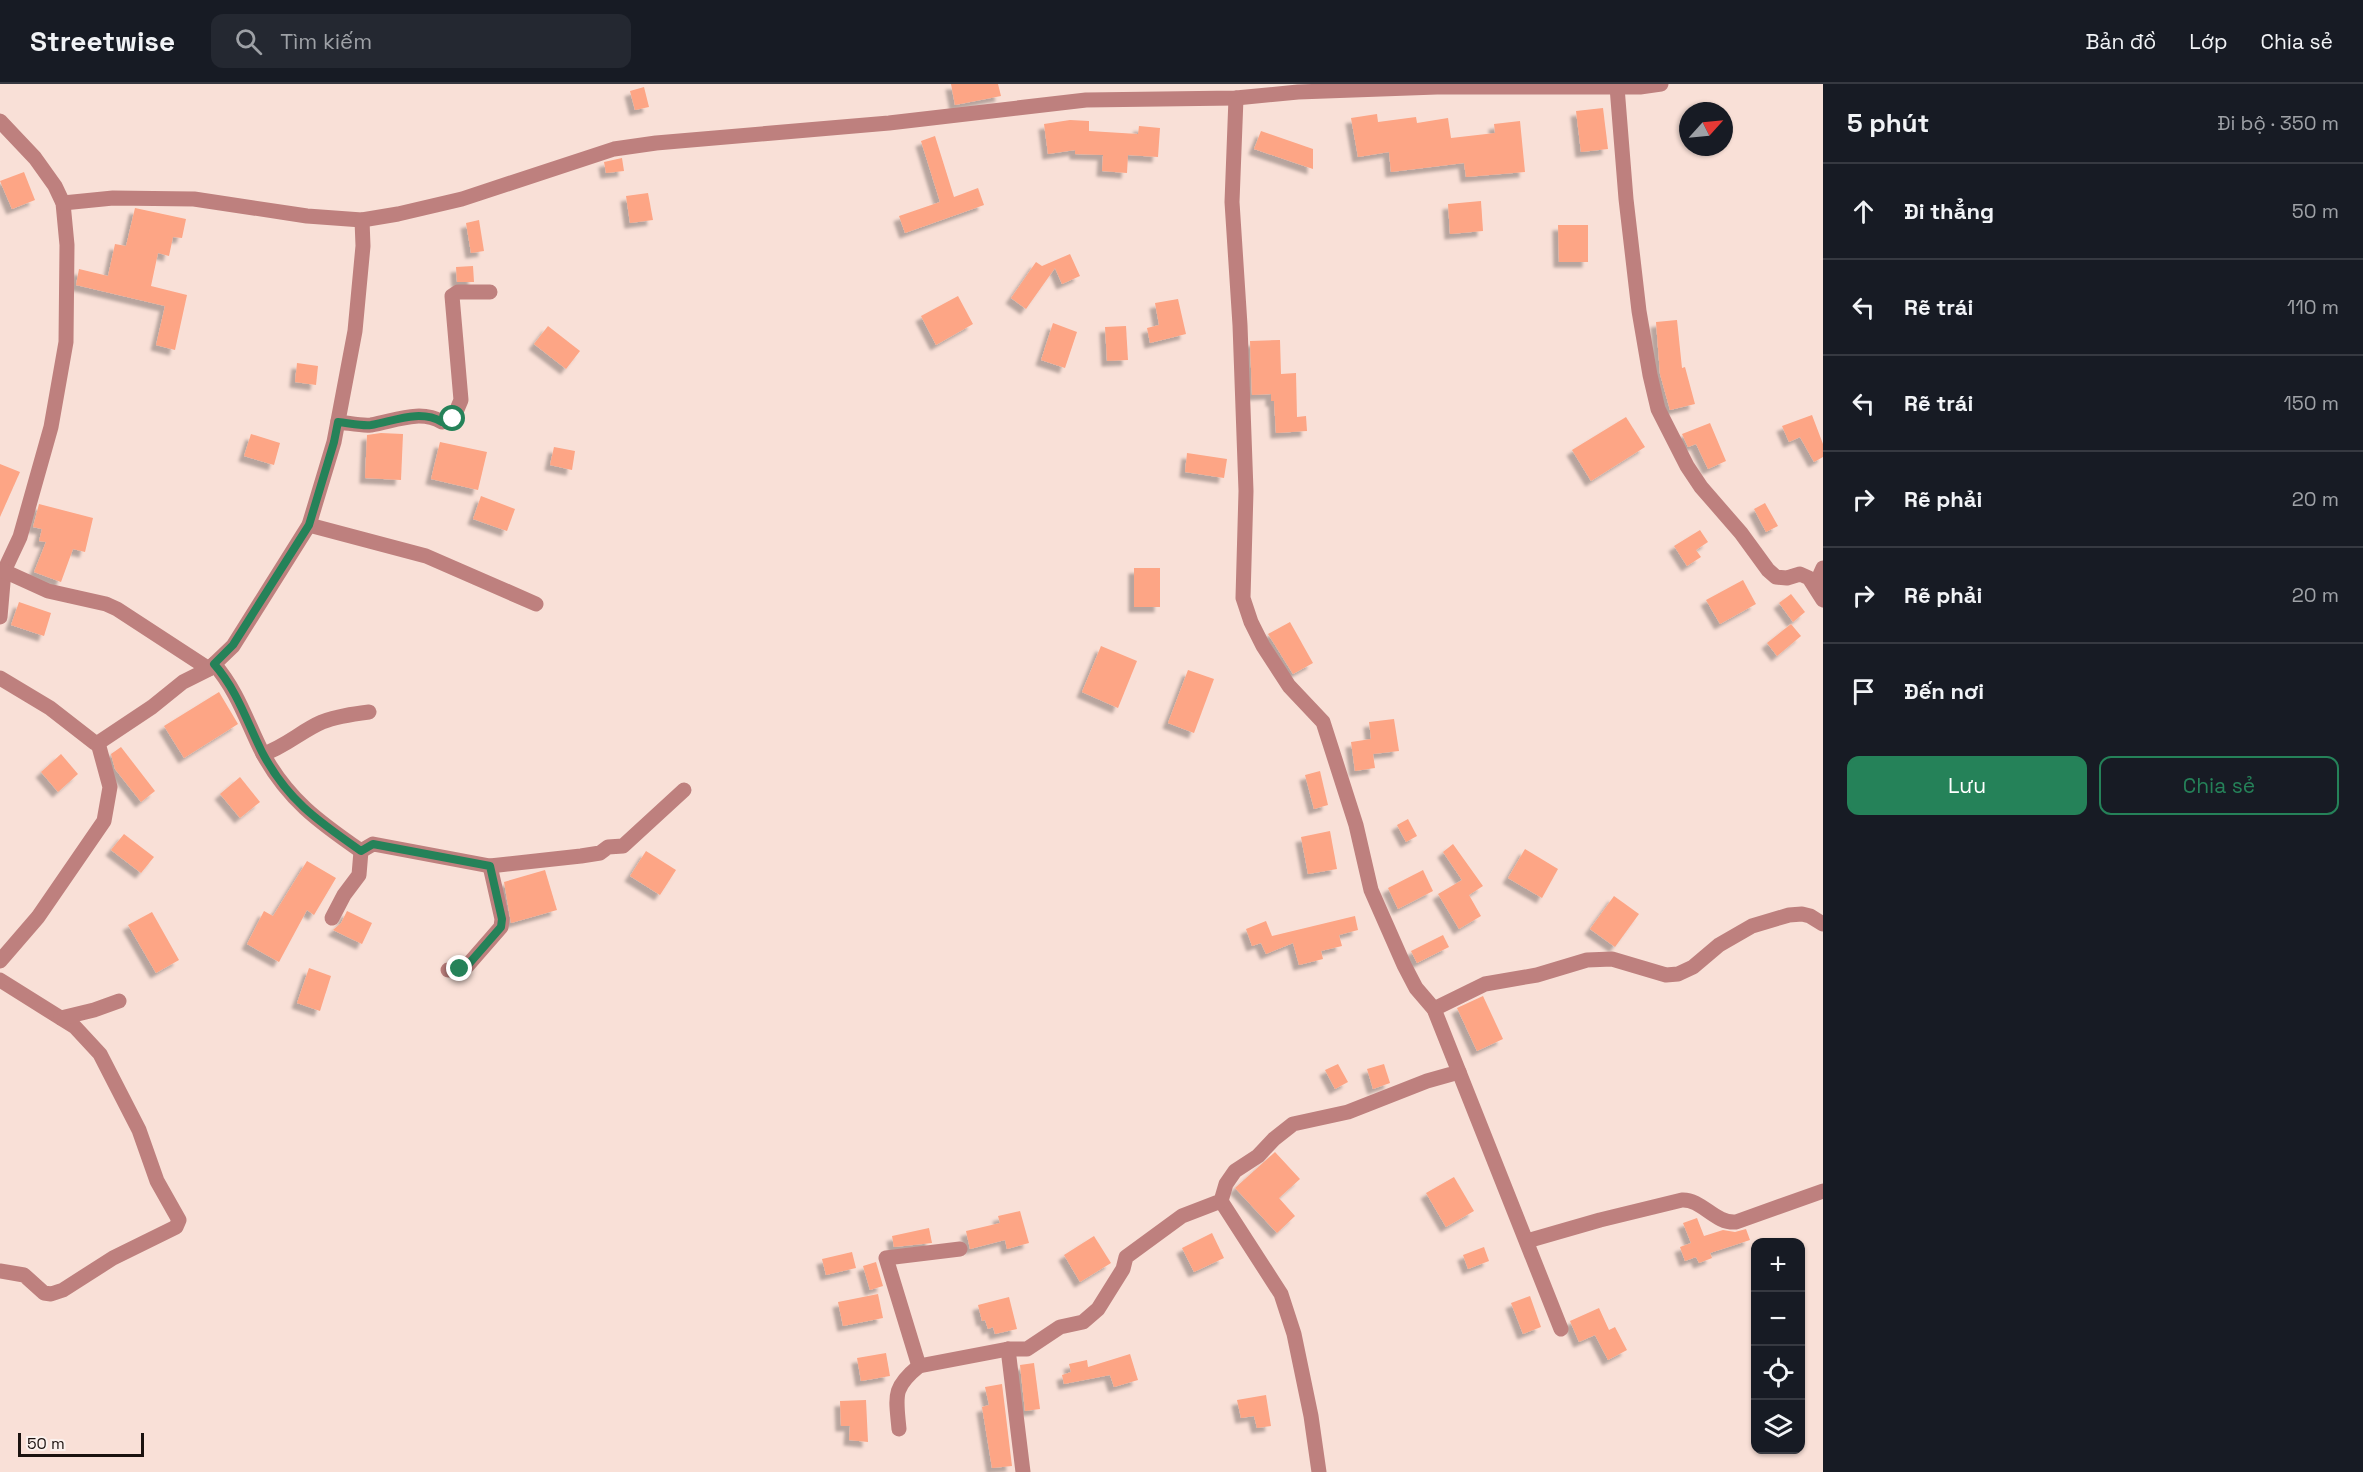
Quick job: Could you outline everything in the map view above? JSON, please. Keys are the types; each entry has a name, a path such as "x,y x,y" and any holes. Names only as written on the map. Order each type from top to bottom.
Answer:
{"street":[{"path":"63,203 113,198 194,199 307,216 362,220 462,199 614,149 656,143 889,123 1086,100 1236,98 1318,87 1550,85 1617,87 1661,84"},
{"path":"1617,87 1626,199 1639,311 1658,409 1701,487 1773,576 1781,578 1804,575 1809,578 1823,600"},
{"path":"1236,98 1232,201 1240,326 1245,479 1243,598 1251,622 1289,686 1323,722 1356,825 1371,890 1416,988 1434,1009 1561,1329"},
{"path":"0,121 35,158 55,186 63,203 67,245 66,342 51,427 20,537 4,571 0,617"},
{"path":"98,743 152,707 183,682 212,666 233,645 309,525 334,442 355,332 363,246 362,220"},
{"path":"338,422 369,425 415,416 435,418 442,422 453,419 461,400 452,296 458,292 490,292"},
{"path":"309,525 426,556 536,604"},
{"path":"1815,586 1823,568"},
{"path":"4,571 48,591 106,604 117,609 212,666 232,687 263,754 287,790 315,819 361,851"},
{"path":"0,678 50,708 98,743"},
{"path":"263,754 278,749 321,723 345,715 369,712"},
{"path":"0,961 38,917 104,821 110,787 98,743"},
{"path":"361,851 373,844 490,866 600,853 608,847 623,846 684,790"},
{"path":"332,918 344,895 359,875 361,851"},
{"path":"448,970 467,966 501,927 502,919 490,866"},
{"path":"1434,1009 1485,984 1537,975 1587,960 1612,959 1666,975 1678,974 1693,967 1719,945 1752,926 1789,915 1802,914 1823,924"},
{"path":"0,980 61,1018 86,1037 100,1054 139,1130 157,1181 177,1214 178,1223 176,1227 113,1258 56,1292 44,1293 24,1275 0,1272"},
{"path":"61,1018 119,1001"},
{"path":"1319,1472 1311,1416 1294,1334 1281,1294 1221,1201 1226,1184 1235,1171 1258,1156 1293,1124 1348,1112 1426,1081 1459,1072"},
{"path":"1527,1241 1682,1200 1695,1203 1725,1221 1736,1222 1823,1191"},
{"path":"898,1429 897,1390 909,1374 919,1366 1008,1349 1027,1349 1060,1327 1083,1322 1098,1309 1123,1269 1126,1257 1182,1215 1221,1201"},
{"path":"919,1366 886,1258 960,1249"},
{"path":"1008,1349 1023,1472"}],"building":[{"path":"951,84 998,84 1001,96 955,105"},
{"path":"644,87 649,107 635,110 630,91"},
{"path":"1603,108 1608,149 1581,152 1576,111"},
{"path":"1377,114 1378,122 1416,117 1417,123 1448,118 1451,138 1495,133 1494,124 1520,121 1525,172 1466,177 1464,163 1391,172 1389,152 1358,157 1351,118"},
{"path":"1070,120 1089,121 1089,131 1138,134 1139,126 1160,128 1158,157 1128,155 1127,173 1102,171 1103,155 1075,154 1075,150 1048,154 1044,124"},
{"path":"1261,131 1313,149 1313,169 1254,149"},
{"path":"935,136 954,197 978,188 984,205 905,233 899,216 940,202 921,141"},
{"path":"622,158 624,171 606,173 604,162"},
{"path":"24,172 35,200 12,209 0,181"},
{"path":"648,193 653,220 630,223 626,196"},
{"path":"1481,201 1483,231 1450,234 1448,204"},
{"path":"135,208 186,219 182,238 173,237 169,256 158,253 151,286 187,295 175,350 156,345 165,306 76,285 79,269 108,276 115,244 126,246"},
{"path":"479,220 484,251 471,253 466,223"},
{"path":"1558,225 1588,225 1588,262 1559,262"},
{"path":"1070,254 1080,276 1062,284 1055,268 1026,309 1011,298 1036,262 1042,266"},
{"path":"473,266 474,282 457,282 456,267"},
{"path":"958,296 973,324 936,345 921,316"},
{"path":"1178,299 1186,334 1150,343 1147,328 1159,325 1155,303"},
{"path":"1677,320 1682,368 1685,367 1695,404 1670,410 1660,374 1656,322"},
{"path":"1053,323 1077,332 1065,368 1041,360"},
{"path":"548,326 580,351 566,369 534,344"},
{"path":"1126,326 1128,360 1107,361 1105,327"},
{"path":"1280,340 1281,374 1296,373 1297,417 1306,416 1307,431 1276,433 1274,401 1271,401 1271,394 1252,395 1250,341"},
{"path":"297,363 318,366 316,385 295,382"},
{"path":"1812,415 1823,444 1823,457 1814,462 1800,437 1789,442 1782,426"},
{"path":"1626,417 1645,447 1591,481 1572,450"},
{"path":"1710,423 1726,461 1708,469 1696,444 1688,447 1682,434"},
{"path":"251,434 280,443 274,465 244,456"},
{"path":"403,434 401,480 365,478 367,435"},
{"path":"440,442 487,452 478,490 431,479"},
{"path":"554,447 575,451 572,470 550,465"},
{"path":"1187,453 1227,459 1224,478 1185,472"},
{"path":"0,464 20,472 0,517"},
{"path":"481,496 515,509 507,531 473,519"},
{"path":"1765,503 1778,526 1766,532 1754,509"},
{"path":"39,504 93,518 85,552 73,549 61,582 34,572 46,542 39,541 42,529 33,527"},
{"path":"1700,530 1708,542 1696,550 1701,557 1687,566 1674,546"},
{"path":"1134,568 1160,568 1160,607 1134,607"},
{"path":"1743,580 1756,604 1720,624 1706,600"},
{"path":"1791,594 1805,612 1793,622 1779,603"},
{"path":"19,602 51,613 44,636 11,625"},
{"path":"1290,622 1313,663 1293,674 1268,634"},
{"path":"1791,624 1801,636 1777,656 1767,643"},
{"path":"1101,646 1137,661 1118,708 1082,692"},
{"path":"1188,670 1214,679 1194,733 1168,723"},
{"path":"219,692 238,724 184,758 164,726"},
{"path":"1394,719 1399,751 1373,754 1375,768 1355,771 1351,742 1371,739 1369,722"},
{"path":"121,747 155,791 141,802 115,769 111,754"},
{"path":"61,754 78,774 58,792 41,772"},
{"path":"1320,771 1328,805 1314,809 1305,775"},
{"path":"240,777 260,802 240,818 220,794"},
{"path":"1408,819 1417,836 1406,842 1397,825"},
{"path":"1330,831 1337,869 1308,874 1301,837"},
{"path":"124,834 154,857 141,873 111,850"},
{"path":"1453,844 1483,886 1469,895 1481,916 1459,929 1438,894 1462,880 1443,852"},
{"path":"1525,849 1558,869 1542,898 1508,878"},
{"path":"646,851 676,870 660,895 630,876"},
{"path":"307,861 336,878 314,915 307,910 279,962 247,944 264,911 273,916"},
{"path":"545,870 557,910 511,923 504,882"},
{"path":"1423,870 1433,891 1398,909 1388,888"},
{"path":"1614,896 1639,914 1615,947 1590,929"},
{"path":"347,911 372,923 362,944 333,930 341,923"},
{"path":"152,912 179,960 156,973 128,925"},
{"path":"1355,916 1358,930 1339,935 1342,946 1321,951 1323,959 1299,965 1293,943 1266,954 1261,943 1252,946 1246,929 1266,921 1272,936"},
{"path":"1443,935 1449,947 1417,963 1411,951"},
{"path":"309,968 331,976 320,1011 297,1003"},
{"path":"1483,996 1503,1039 1477,1051 1457,1008"},
{"path":"1338,1064 1348,1082 1335,1089 1325,1070"},
{"path":"1384,1064 1390,1083 1373,1089 1367,1069"},
{"path":"1275,1152 1300,1179 1279,1198 1295,1216 1277,1233 1235,1188"},
{"path":"1454,1177 1474,1211 1446,1227 1426,1193"},
{"path":"1020,1211 1029,1243 1007,1249 1005,1240 970,1249 966,1231 1000,1223 998,1216"},
{"path":"1697,1218 1704,1236 1723,1230 1735,1232 1746,1229 1750,1240 1710,1253 1712,1258 1699,1263 1696,1257 1685,1261 1680,1247 1691,1243 1683,1223"},
{"path":"929,1228 932,1243 894,1247 892,1236"},
{"path":"1212,1233 1224,1258 1194,1272 1182,1248"},
{"path":"1094,1236 1111,1263 1080,1282 1064,1255"},
{"path":"1484,1247 1489,1261 1468,1269 1463,1255"},
{"path":"852,1252 856,1268 826,1275 822,1259"},
{"path":"876,1262 883,1286 870,1290 863,1266"},
{"path":"878,1294 883,1318 843,1326 838,1302"},
{"path":"1530,1296 1541,1327 1523,1334 1511,1303"},
{"path":"1009,1297 1017,1329 995,1334 993,1327 988,1329 985,1320 982,1321 978,1305"},
{"path":"1599,1308 1609,1330 1615,1327 1627,1350 1608,1360 1595,1335 1579,1342 1570,1321"},
{"path":"886,1353 890,1376 861,1381 857,1358"},
{"path":"1130,1354 1138,1380 1114,1387 1110,1375 1064,1384 1062,1375 1071,1372 1069,1364 1087,1360 1088,1367"},
{"path":"1034,1363 1040,1409 1025,1411 1020,1365"},
{"path":"1002,1384 1012,1466 992,1468 982,1407 989,1405 985,1387"},
{"path":"1266,1395 1271,1426 1257,1428 1254,1416 1241,1418 1237,1400"},
{"path":"866,1400 868,1442 849,1440 850,1426 841,1426 840,1401"}],"route":[{"path":"453,419 442,422 435,418 415,416 369,425 338,422 309,525 233,645 214,664 232,687 263,754 287,790 315,819 361,851 373,844 490,866 502,919 501,927 467,966 460,969"}]}
